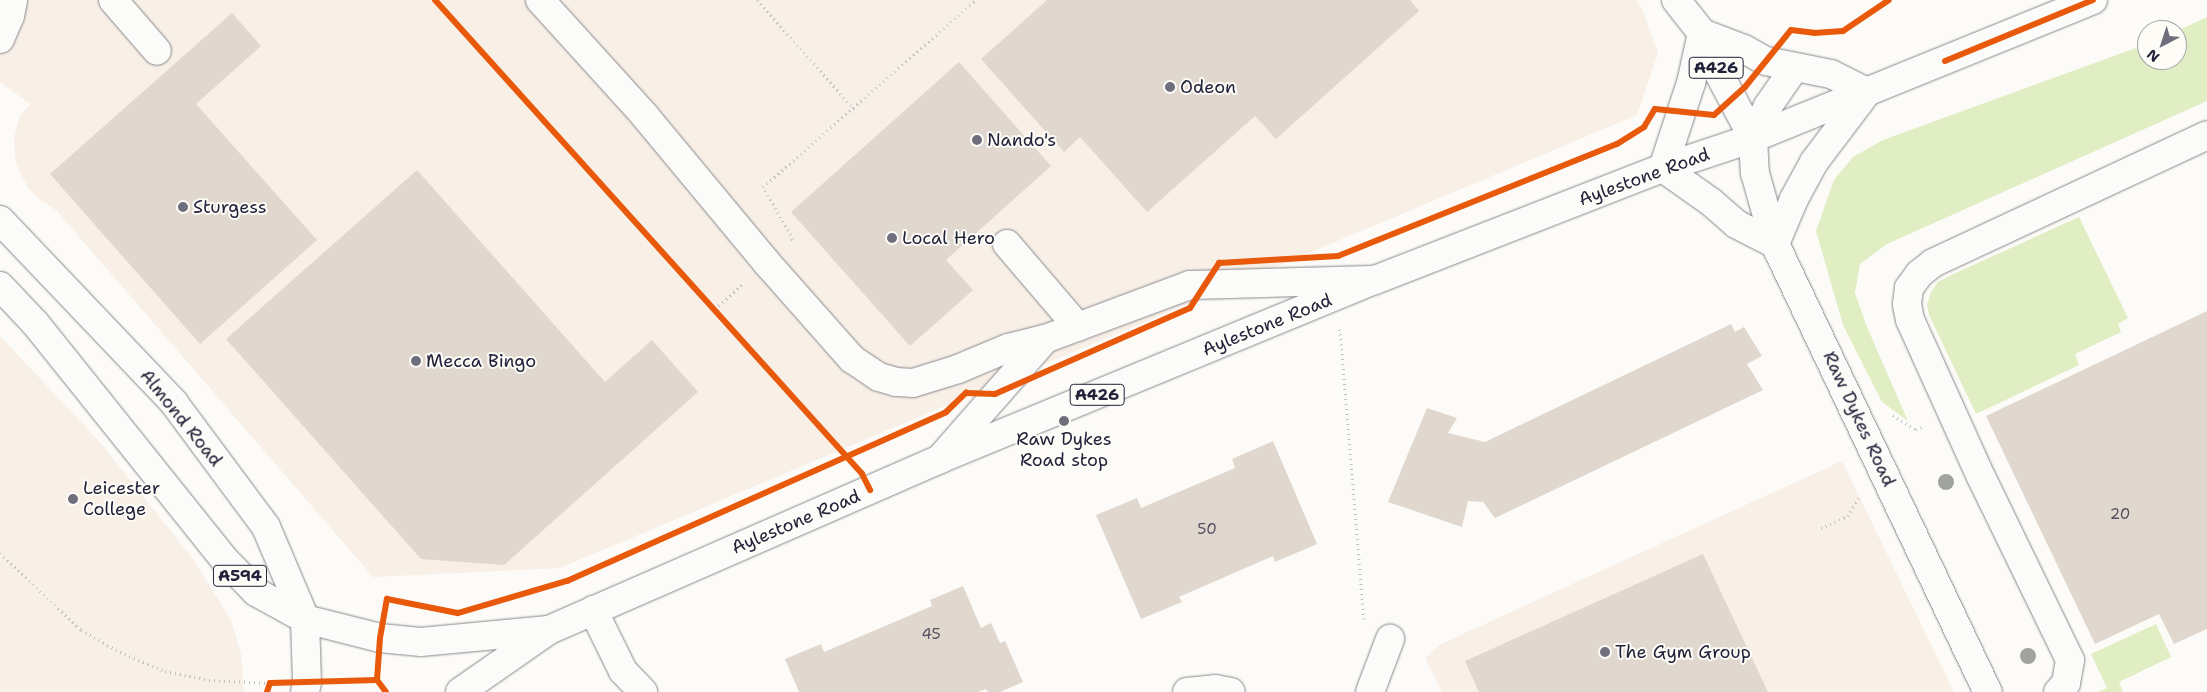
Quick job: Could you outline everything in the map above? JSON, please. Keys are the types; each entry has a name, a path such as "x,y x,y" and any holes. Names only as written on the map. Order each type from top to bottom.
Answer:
{"main road":[{"path":"0,39 10,16 13,0"},
{"path":"113,0 157,51"},
{"path":"540,0 644,116 766,263 852,359 879,378 913,383 958,369 1008,348 1044,339 1078,327 1190,285 1375,280"},
{"name":"A426","path":"1676,0 1702,34 1716,68 1752,138"},
{"name":"Aylestone Road","path":"460,692 549,630 940,459 1375,280 1663,168 1752,138 1867,92 2056,8 2093,0"},
{"path":"1702,34 1744,49 1766,61 1832,74 1867,92 1814,162 1794,198 1775,244 1736,224 1711,202 1663,168 1691,82 1702,34"},
{"path":"1752,138 1768,106 1795,67"},
{"path":"2058,692 2066,683 2070,660 1952,413 1910,320 1907,304 1909,288 1919,274 1933,263 2207,135"},
{"name":"Raw Dykes Road","path":"1752,138 1755,173 1775,244 1988,692"},
{"name":"Almond Road","path":"0,220 174,403 266,527 305,619 306,687"},
{"path":"1007,244 1078,327"},
{"name":"A594","path":"0,286 41,331 224,559 256,592 305,619 380,638 421,642 549,630"},
{"path":"940,459 1044,339"},
{"path":"593,610 623,671 643,692"},
{"path":"1370,692 1390,639"},
{"path":"1188,692 1215,689 1231,692"}],"path":[{"path":"757,0 854,109"},
{"path":"715,309 793,239 763,187 976,0"},
{"path":"1337,296 1364,620 1390,639"},
{"path":"708,302 721,317"},
{"path":"1860,422 1887,411 1916,430 1952,413"},
{"path":"1821,528 1848,516 1856,503"},
{"path":"0,553 81,630 120,652 174,673 210,680 306,687"},
{"path":"267,692 270,683"}],"shaded area":[{"path":"0,0 1635,0 1642,8 1658,53 1637,115 560,568 373,577 56,210 37,198 27,186 16,164 14,139 19,118 30,104 0,82"},
{"name":"Leicester College","path":"0,336 98,440 193,559 231,620 241,654 244,692 0,692"},
{"path":"1842,461 1954,692 1442,692 1425,658 1441,644"}],"green space":[{"path":"2207,17 2207,101 1887,244 1860,264 1855,293 1867,327 1908,421 1882,402 1843,325 1816,231 1834,180 1853,157 1883,140 2137,48 2137,70 2187,70 2187,26"},
{"path":"2079,217 2128,318 2118,324 2121,332 2075,354 2079,365 1976,414 1929,315 1927,304 1931,292 1938,282 1949,276"},
{"path":"2156,624 2171,657 2119,682 2123,692 2098,692 2107,688 2091,654"}],"building":[{"name":"Odeon","path":"1047,0 1410,0 1419,11 1276,139 1255,116 1147,212 1080,137 1064,152 981,59"},
{"name":"Sturgess","path":"232,13 261,46 196,104 317,240 200,344 50,174"},
{"name":"Local Hero","path":"959,62 1051,166 946,260 973,290 910,346 791,212"},
{"name":"Mecca Bingo","path":"417,170 605,382 652,340 698,392 504,565 421,559 226,339"},
{"path":"2207,311 2207,629 2174,644 2159,614 2095,644 1986,416"},
{"path":"1731,324 1735,332 1744,327 1762,356 1747,364 1763,390 1495,518 1483,502 1468,501 1462,527 1388,502 1427,408 1457,418 1448,433 1485,442"},
{"path":"1273,441 1317,544 1275,562 1273,556 1179,597 1182,602 1141,619 1096,515 1137,498 1141,508 1235,468 1232,459"},
{"path":"1703,554 1768,692 1479,692 1465,661"},
{"path":"963,586 981,628 991,623 1000,643 1005,641 1023,682 1000,692 988,692 986,689 978,692 799,692 785,659 821,644 824,652 932,606 930,600"}],"cycle path":[{"path":"435,0 862,474 870,490"},
{"path":"386,692 377,680 380,638 387,599 458,613 567,581 946,412 966,393 995,394 1190,308 1219,263 1338,256 1617,144 1644,127 1655,109 1714,115 1745,87 1791,30 1814,33 1843,31 1889,0"},
{"path":"1945,61 2093,0"},
{"path":"267,692 270,683 377,680"}],"place":[{"name":"Odeon","path":"1170,87"},
{"name":"Nando's","path":"977,140"},
{"name":"Sturgess","path":"183,207"},
{"name":"Local Hero","path":"892,238"},
{"name":"Mecca Bingo","path":"416,361"},
{"name":"Raw Dykes Road stop","path":"1064,421"},
{"name":"Leicester College","path":"73,499"},
{"name":"The Gym Group","path":"1605,652"}]}
